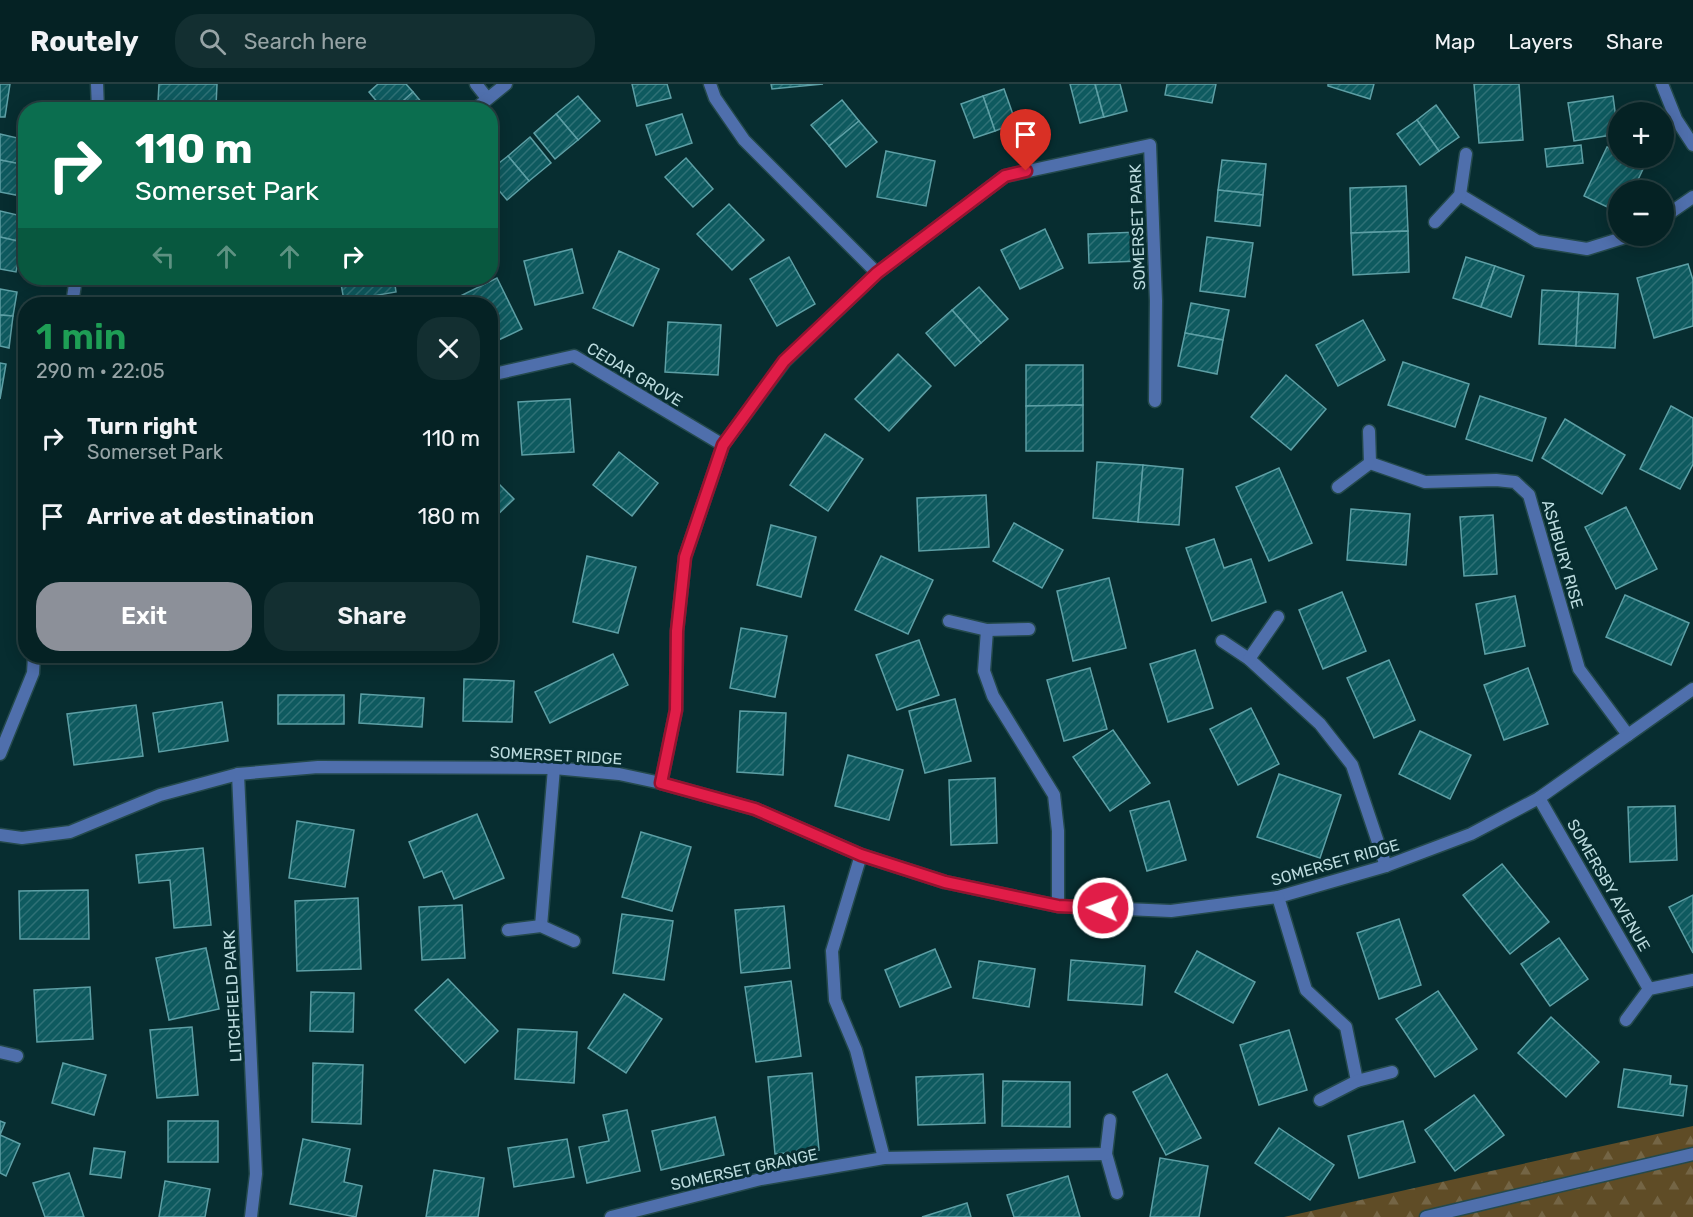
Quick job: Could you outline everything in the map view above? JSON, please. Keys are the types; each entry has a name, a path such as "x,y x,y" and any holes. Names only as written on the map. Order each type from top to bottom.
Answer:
{"street":[{"path":"97,84 98,102"},
{"path":"476,84 487,98"},
{"path":"483,102 506,84"},
{"path":"710,84 715,98 744,140 877,273"},
{"path":"1662,84 1676,119 1693,145"},
{"name":"SOMERSET PARK","path":"661,783 676,710 677,631 685,557 723,445 784,361 877,273 1005,176 1150,145 1156,301 1155,401"},
{"path":"1435,222 1460,195 1467,154"},
{"path":"1460,195 1537,241 1587,249 1608,242"},
{"path":"1674,210 1693,197"},
{"name":"CEDAR GROVE","path":"498,373 574,356 723,445"},
{"path":"1338,487 1370,463 1369,431"},
{"name":"ASHBURY RISE","path":"1370,463 1425,482 1496,480 1515,482 1529,495 1579,669 1628,735"},
{"path":"1249,659 1278,617"},
{"path":"949,621 987,630 1029,629"},
{"path":"987,630 984,671 993,696 1054,795 1058,831 1058,906"},
{"path":"1222,641 1249,659 1320,724 1352,765 1386,867"},
{"path":"0,754 33,673 34,663"},
{"name":"SOMERSET RIDGE","path":"0,835 22,838 70,832 160,795 238,774 318,767 554,768 619,774 755,809 861,855 945,882 1058,906 1171,911 1278,897 1386,867 1471,834 1539,798 1693,689"},
{"path":"541,926 554,768"},
{"name":"LITCHFIELD PARK","path":"238,774 256,1174 251,1217"},
{"name":"SOMERSBY AVENUE","path":"1539,798 1649,989"},
{"path":"861,855 832,951 835,1000 856,1050 884,1158"},
{"path":"1278,897 1306,990 1346,1027 1357,1081"},
{"path":"508,930 541,926 574,941"},
{"path":"1626,1020 1649,989 1693,980"},
{"path":"0,1052 16,1056"},
{"path":"1320,1100 1357,1081 1392,1072"},
{"path":"1110,1120 1106,1154 1117,1192"},
{"name":"SOMERSET GRANGE","path":"611,1217 761,1179 884,1158 1106,1154"},
{"path":"1426,1217 1693,1154"}],"green space":[{"path":"1693,1126 1693,1217 1284,1217"}],"building":[{"path":"0,84 10,84 5,117 0,117"},
{"path":"159,84 217,84 216,102 158,102"},
{"path":"378,84 406,84 413,92 402,102 377,102 369,92"},
{"path":"632,84 667,84 671,98 637,106"},
{"path":"771,84 823,84 772,89"},
{"path":"1070,84 1095,84 1104,117 1080,123"},
{"path":"1095,84 1120,84 1127,111 1104,117"},
{"path":"1167,84 1216,84 1212,103 1165,95"},
{"path":"1328,84 1374,84 1370,99 1328,86"},
{"path":"1474,84 1519,84 1523,140 1479,143"},
{"path":"1004,89 1016,123 995,131 983,96"},
{"path":"413,92 421,102 402,102"},
{"path":"578,96 600,121 578,140 556,114"},
{"path":"983,96 995,131 974,138 961,104"},
{"path":"1613,96 1614,102 1608,102 1608,136 1574,141 1568,103"},
{"path":"842,100 859,121 829,146 811,125"},
{"path":"1436,105 1459,137 1439,151 1417,120"},
{"path":"556,114 578,140 555,159 534,133"},
{"path":"682,114 692,143 656,155 646,125"},
{"path":"1417,120 1439,151 1420,165 1397,134"},
{"path":"859,121 877,142 846,167 829,146"},
{"path":"0,134 18,138 18,163 0,160"},
{"path":"530,137 551,163 529,181 508,156"},
{"path":"1581,145 1583,163 1547,167 1545,149"},
{"path":"1607,147 1608,168 1644,168 1638,180 1608,180 1608,207 1584,196"},
{"path":"886,151 935,161 926,206 877,197"},
{"path":"508,156 529,181 507,200 498,189 498,164"},
{"path":"686,158 713,189 693,207 665,177"},
{"path":"0,160 18,163 18,195 0,192"},
{"path":"1222,160 1266,164 1263,195 1218,190"},
{"path":"1406,186 1408,231 1351,233 1350,188"},
{"path":"1218,190 1263,195 1260,226 1215,221"},
{"path":"729,204 764,240 732,270 697,234"},
{"path":"0,211 18,215 18,241 0,237"},
{"path":"1045,229 1063,268 1020,289 1001,250"},
{"path":"1408,231 1409,272 1353,275 1351,233"},
{"path":"1139,232 1140,261 1089,263 1088,234"},
{"path":"0,237 18,241 16,272 0,269"},
{"path":"1207,237 1253,243 1245,297 1200,291"},
{"path":"572,249 583,293 535,305 524,261"},
{"path":"619,251 659,269 633,326 593,308"},
{"path":"789,257 815,304 777,326 750,279"},
{"path":"1466,257 1495,266 1481,307 1453,298"},
{"path":"1688,264 1693,280 1693,326 1654,338 1637,278"},
{"path":"1495,266 1524,276 1511,317 1481,307"},
{"path":"498,280 522,329 498,340 498,297 458,297 483,285 498,285"},
{"path":"341,285 395,285 396,292 367,297 343,297"},
{"path":"979,287 1008,319 981,343 952,310"},
{"path":"0,289 17,292 13,316 0,315"},
{"path":"1542,290 1579,292 1576,346 1539,344"},
{"path":"1579,292 1618,294 1615,348 1576,346"},
{"path":"1191,303 1229,310 1223,340 1185,333"},
{"path":"952,310 981,343 955,366 926,333"},
{"path":"0,315 13,316 9,348 0,346"},
{"path":"1363,320 1385,360 1338,386 1316,345"},
{"path":"668,322 721,325 718,375 665,372"},
{"path":"1185,333 1223,340 1217,374 1178,366"},
{"path":"898,354 931,386 889,431 855,399"},
{"path":"1403,362 1469,384 1455,427 1388,405"},
{"path":"0,363 6,364 0,399"},
{"path":"1026,365 1083,365 1083,405 1026,406"},
{"path":"1286,375 1326,409 1291,450 1251,417"},
{"path":"1480,396 1546,418 1532,461 1466,439"},
{"path":"570,399 574,452 522,455 518,402"},
{"path":"1083,405 1083,451 1026,451 1026,406"},
{"path":"1671,406 1693,418 1693,464 1680,489 1640,469"},
{"path":"1565,419 1625,455 1602,494 1542,458"},
{"path":"825,434 863,459 828,511 790,485"},
{"path":"619,452 658,483 632,516 593,485"},
{"path":"1097,462 1143,465 1138,522 1093,518"},
{"path":"1143,465 1183,469 1179,525 1138,522"},
{"path":"1279,468 1312,543 1269,561 1236,487"},
{"path":"498,483 514,499 498,514"},
{"path":"986,495 989,547 919,551 917,498"},
{"path":"1626,507 1657,569 1616,589 1585,527"},
{"path":"1351,509 1410,514 1406,565 1347,560"},
{"path":"1493,515 1497,574 1464,576 1460,517"},
{"path":"1014,523 1063,550 1042,588 993,561"},
{"path":"771,525 816,537 801,597 757,585"},
{"path":"1214,539 1224,568 1251,559 1266,602 1212,621 1186,548"},
{"path":"587,556 636,567 618,633 573,622"},
{"path":"881,556 933,580 908,634 855,610"},
{"path":"1109,578 1126,648 1073,661 1057,591"},
{"path":"1342,592 1366,651 1323,669 1299,610"},
{"path":"1625,595 1689,623 1671,665 1606,637"},
{"path":"1515,596 1525,646 1485,654 1476,604"},
{"path":"741,628 787,636 775,697 730,688"},
{"path":"919,640 939,695 897,710 876,655"},
{"path":"1195,650 1213,708 1168,722 1150,664"},
{"path":"613,654 628,685 550,723 535,692"},
{"path":"1389,660 1415,720 1374,738 1347,678"},
{"path":"1090,668 1107,729 1064,741 1047,680"},
{"path":"1528,668 1548,724 1504,740 1484,685"},
{"path":"464,679 514,681 512,722 463,721"},
{"path":"361,694 424,698 422,727 359,723"},
{"path":"278,695 344,695 344,724 278,724"},
{"path":"955,699 971,761 925,773 909,711"},
{"path":"222,702 228,741 159,752 153,713"},
{"path":"136,705 143,756 74,765 67,714"},
{"path":"1251,708 1279,764 1238,785 1210,729"},
{"path":"740,711 786,713 783,775 737,772"},
{"path":"1113,730 1150,783 1110,811 1073,757"},
{"path":"1420,731 1471,755 1450,799 1399,774"},
{"path":"848,755 903,770 889,820 835,806"},
{"path":"1279,774 1341,795 1320,858 1257,837"},
{"path":"995,778 997,843 951,845 949,780"},
{"path":"1169,801 1186,860 1147,871 1130,811"},
{"path":"1675,806 1677,860 1630,862 1628,807"},
{"path":"477,814 504,878 454,899 442,871 424,878 409,842"},
{"path":"297,821 354,830 345,887 289,878"},
{"path":"641,832 691,847 672,911 622,897"},
{"path":"203,848 211,925 174,928 170,880 139,883 136,855"},
{"path":"1502,864 1549,922 1510,954 1463,895"},
{"path":"88,890 89,939 20,939 19,891"},
{"path":"1693,895 1693,953 1669,907"},
{"path":"358,898 361,969 297,971 295,901"},
{"path":"462,905 465,958 422,960 419,907"},
{"path":"784,906 790,968 741,973 735,910"},
{"path":"622,914 673,921 664,980 613,973"},
{"path":"1399,919 1421,985 1379,999 1357,933"},
{"path":"1559,938 1588,979 1550,1006 1521,964"},
{"path":"206,948 219,1009 169,1020 156,958"},
{"path":"935,949 951,987 900,1007 885,970"},
{"path":"1197,951 1255,982 1233,1023 1175,992"},
{"path":"1071,960 1145,966 1142,1005 1068,1000"},
{"path":"979,961 1035,969 1029,1007 973,998"},
{"path":"448,979 498,1031 465,1063 415,1010"},
{"path":"791,981 801,1056 756,1062 745,987"},
{"path":"90,987 93,1039 37,1042 34,990"},
{"path":"1438,991 1477,1049 1435,1077 1396,1019"},
{"path":"311,992 354,993 353,1032 310,1031"},
{"path":"624,994 662,1019 626,1073 588,1048"},
{"path":"1551,1017 1599,1062 1566,1097 1518,1053"},
{"path":"192,1027 198,1095 157,1098 150,1030"},
{"path":"518,1029 577,1032 574,1083 515,1079"},
{"path":"1289,1030 1307,1090 1259,1105 1240,1045"},
{"path":"63,1063 106,1075 94,1115 52,1103"},
{"path":"313,1063 363,1065 361,1124 312,1122"},
{"path":"1624,1069 1671,1076 1670,1084 1687,1086 1683,1116 1618,1107"},
{"path":"812,1073 819,1150 775,1154 768,1077"},
{"path":"983,1074 985,1123 918,1125 916,1077"},
{"path":"1167,1074 1201,1138 1166,1155 1133,1092"},
{"path":"1003,1081 1070,1082 1070,1127 1002,1126"},
{"path":"1474,1095 1504,1135 1455,1171 1425,1130"},
{"path":"627,1110 640,1171 587,1183 579,1147 609,1141 603,1115"},
{"path":"715,1117 724,1155 661,1170 652,1131"},
{"path":"0,1121 5,1123 0,1135"},
{"path":"168,1121 218,1121 218,1162 168,1162"},
{"path":"1403,1121 1415,1162 1359,1178 1348,1136"},
{"path":"1279,1128 1334,1165 1310,1200 1255,1163"},
{"path":"0,1135 20,1144 6,1176 0,1173"},
{"path":"303,1139 350,1149 344,1182 362,1186 356,1217 290,1204"},
{"path":"567,1139 574,1177 514,1187 508,1148"},
{"path":"94,1148 125,1152 121,1178 90,1174"},
{"path":"1160,1158 1208,1166 1199,1217 1150,1217"},
{"path":"434,1170 484,1178 478,1217 426,1217"},
{"path":"69,1173 84,1217 45,1217 33,1183"},
{"path":"1068,1176 1080,1217 1014,1217 1007,1195"},
{"path":"165,1181 210,1189 205,1217 159,1217"},
{"path":"967,1203 971,1217 922,1217"}],"route":[{"path":"1026,171 1005,176 877,273 784,361 723,445 685,557 677,631 676,710 661,783 755,809 861,855 945,882 1058,906 1103,908"}]}
